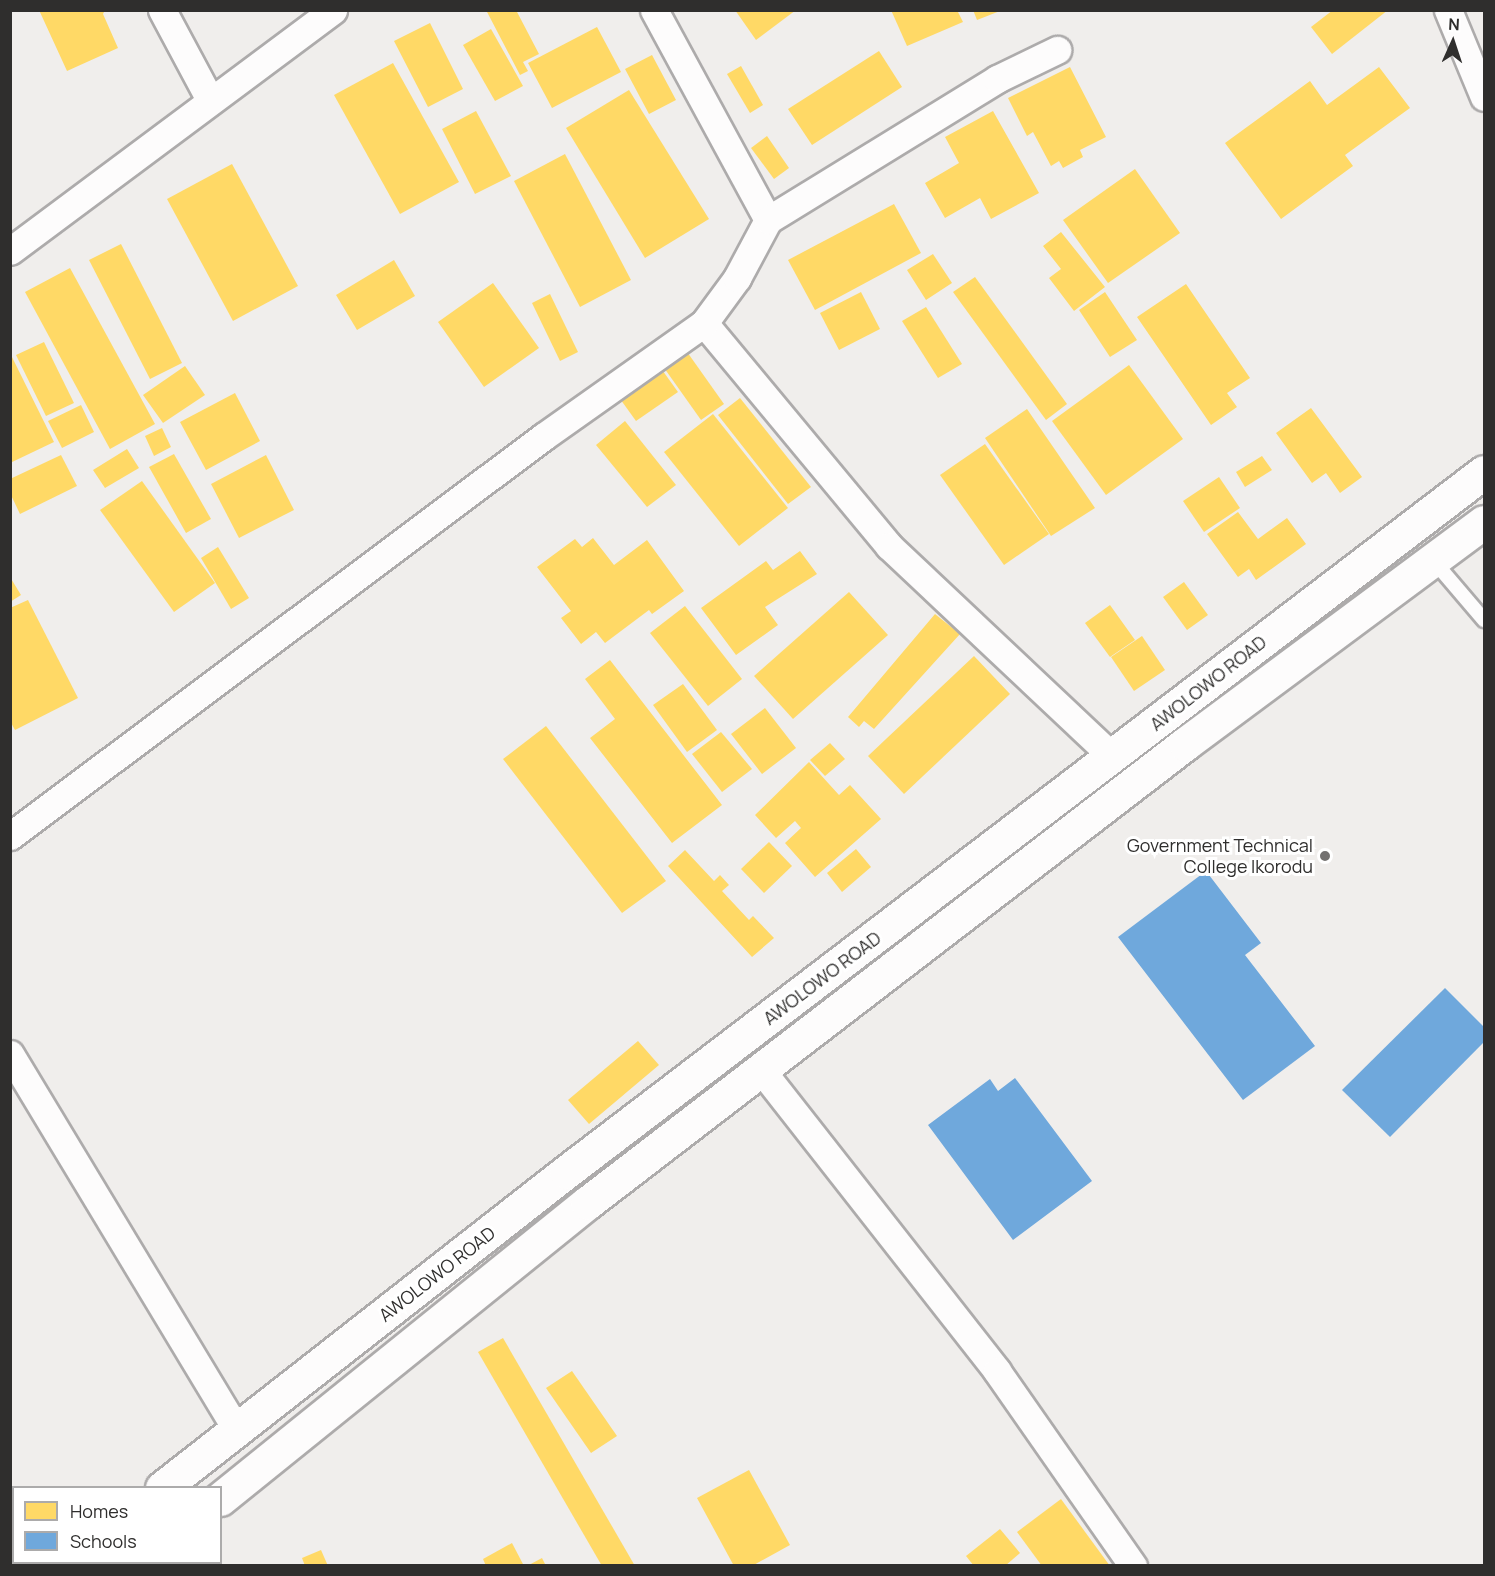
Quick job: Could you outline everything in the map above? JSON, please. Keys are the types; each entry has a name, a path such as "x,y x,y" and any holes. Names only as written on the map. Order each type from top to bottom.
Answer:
{"main road":[{"name":"AWOLOWO ROAD","path":"165,1486 567,1172 1485,472"},
{"name":"AWOLOWO ROAD","path":"222,1497 587,1203 762,1071 1185,744 1485,522"}],"street":[{"path":"162,10 210,100"},
{"path":"10,251 333,10"},
{"path":"654,10 768,220"},
{"path":"1448,10 1485,98"},
{"path":"10,836 543,437 704,323 736,278 768,220 997,80 1058,50"},
{"path":"704,323 889,546 1113,757"},
{"path":"10,1054 237,1430"},
{"path":"762,1071 997,1371 1133,1566"}],"lane":[{"path":"1434,560 1485,620"}],"building: Homes":[{"path":"39,10 105,10 103,14 118,48 67,71"},
{"path":"486,10 516,10 539,54 523,62 528,71 520,75"},
{"path":"735,10 796,10 756,40"},
{"path":"891,10 957,10 963,22 907,46"},
{"path":"973,10 1000,10 1000,11 977,20"},
{"path":"1333,10 1388,10 1332,54 1311,27"},
{"path":"430,23 463,89 428,107 394,41"},
{"path":"597,27 621,72 552,108 528,63"},
{"path":"491,29 523,86 495,101 463,45"},
{"path":"879,51 902,87 812,145 788,109"},
{"path":"652,55 676,100 649,114 625,69"},
{"path":"393,63 459,182 400,214 334,95"},
{"path":"741,66 763,105 750,113 727,74"},
{"path":"1070,67 1106,137 1080,150 1083,157 1063,168 1059,161 1051,166 1033,132 1027,136 1008,98"},
{"path":"1379,67 1410,108 1345,155 1353,166 1281,219 1225,143 1310,81 1327,105"},
{"path":"629,90 709,219 645,258 566,128"},
{"path":"476,111 511,176 475,194 442,129"},
{"path":"993,111 1039,193 991,219 980,198 945,218 925,183 959,163 945,137"},
{"path":"767,136 789,168 774,179 751,148"},
{"path":"565,154 631,280 580,307 514,181"},
{"path":"232,164 298,286 233,321 167,199"},
{"path":"1135,169 1180,233 1108,283 1063,220"},
{"path":"894,204 921,253 815,310 788,260"},
{"path":"1061,232 1105,287 1074,311 1049,278 1061,269 1043,246"},
{"path":"121,244 182,363 150,379 89,260"},
{"path":"933,254 952,283 926,300 907,270"},
{"path":"394,260 415,296 357,330 336,295"},
{"path":"70,268 155,424 110,449 25,292"},
{"path":"975,277 1067,404 1046,420 953,292"},
{"path":"493,283 539,348 484,387 438,322"},
{"path":"1186,284 1250,378 1227,393 1237,407 1211,425 1137,317"},
{"path":"861,292 880,329 839,350 820,313"},
{"path":"1105,292 1137,340 1110,357 1079,310"},
{"path":"550,294 578,352 560,361 532,303"},
{"path":"926,307 962,364 938,378 902,321"},
{"path":"44,342 74,403 46,416 16,355"},
{"path":"685,349 724,404 701,420 662,365"},
{"path":"10,353 54,442 10,463"},
{"path":"1129,365 1183,439 1106,495 1052,421"},
{"path":"185,366 205,395 163,423 143,395"},
{"path":"660,367 678,392 636,421 618,396"},
{"path":"235,393 260,441 206,470 180,422"},
{"path":"740,398 811,487 788,504 718,415"},
{"path":"81,405 94,432 62,448 48,421"},
{"path":"1311,408 1362,477 1340,493 1326,473 1312,483 1276,433"},
{"path":"1027,409 1095,508 1051,536 985,438"},
{"path":"713,414 788,508 739,546 664,452"},
{"path":"625,421 676,485 647,507 596,445"},
{"path":"162,428 171,447 154,456 145,436"},
{"path":"985,444 1049,534 1004,565 940,475"},
{"path":"127,449 139,468 105,488 93,470"},
{"path":"174,454 211,519 186,533 149,467"},
{"path":"61,455 77,486 20,514 10,493 10,479"},
{"path":"266,455 294,510 239,538 211,484"},
{"path":"1262,456 1272,470 1245,487 1236,472"},
{"path":"1219,477 1240,508 1204,532 1183,501"},
{"path":"142,481 215,583 174,612 100,510"},
{"path":"1238,512 1258,539 1287,518 1306,544 1256,580 1249,569 1238,577 1207,534"},
{"path":"593,538 614,565 647,540 684,591 652,614 649,610 605,643 596,632 581,644 561,618 571,611 537,567 575,539 582,547"},
{"path":"218,547 249,598 231,609 201,558"},
{"path":"800,551 817,574 765,607 778,625 736,655 701,608 766,561 773,570"},
{"path":"10,577 21,595 10,602"},
{"path":"1184,582 1208,615 1187,630 1163,597"},
{"path":"849,592 888,635 793,719 754,676"},
{"path":"28,600 78,698 15,730 10,721 10,608"},
{"path":"1110,605 1135,640 1110,657 1085,623"},
{"path":"685,606 742,679 708,706 650,633"},
{"path":"935,614 960,634 874,729 864,721 859,727 848,717"},
{"path":"1142,636 1165,670 1134,691 1111,657"},
{"path":"974,656 1010,694 904,794 868,756"},
{"path":"610,660 722,805 672,843 590,738 615,719 585,679"},
{"path":"683,684 717,730 687,752 653,705"},
{"path":"765,708 796,748 762,774 731,734"},
{"path":"546,726 666,881 622,913 503,759"},
{"path":"721,732 752,769 722,792 692,754"},
{"path":"830,743 845,759 825,776 810,760"},
{"path":"809,762 839,795 850,785 881,819 815,877 785,843 801,828 795,821 776,838 755,815"},
{"path":"769,842 792,866 764,893 741,869"},
{"path":"856,849 871,867 842,892 827,873"},
{"path":"685,850 714,881 720,875 729,885 722,891 749,920 753,916 774,938 752,957 668,866"},
{"path":"638,1041 659,1065 589,1124 568,1100"},
{"path":"503,1338 635,1566 602,1566 478,1352"},
{"path":"572,1371 617,1436 591,1453 546,1388"},
{"path":"749,1470 790,1545 752,1566 734,1566 697,1498"},
{"path":"1061,1499 1110,1566 1042,1566 1017,1532"},
{"path":"1000,1529 1020,1553 1005,1566 974,1566 966,1556"},
{"path":"512,1543 524,1566 486,1566 483,1559"},
{"path":"321,1550 328,1566 305,1566 302,1558"},
{"path":"542,1558 546,1566 527,1566"}],"building: Schools":[{"path":"1206,871 1261,943 1245,955 1315,1046 1243,1100 1118,937"},
{"path":"1445,988 1484,1027 1484,1042 1390,1137 1342,1090"},
{"path":"1015,1078 1092,1181 1013,1240 928,1125 990,1079 998,1091"}],"place":[{"name":"Government Technical College Ikorodu","path":"1325,856"}]}
